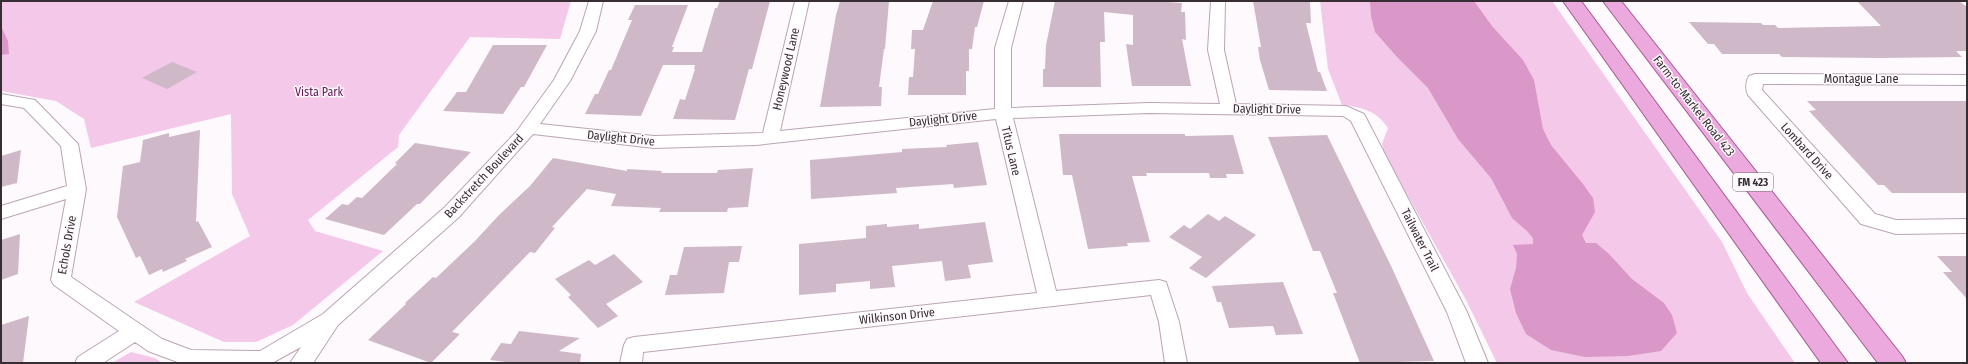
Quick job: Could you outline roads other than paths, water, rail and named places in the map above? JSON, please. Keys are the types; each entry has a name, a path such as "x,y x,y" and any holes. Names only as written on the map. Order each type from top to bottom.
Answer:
{"main road":[{"path":"1572,1 1835,363"},
{"name":"Farm-to-Market Road 423","path":"1612,1 1893,363"}],"street":[{"name":"Backstretch Boulevard","path":"256,359 331,319 452,212 528,128 562,81 588,31 596,1"},
{"name":"Honeywood Lane","path":"770,138 802,1"},
{"name":"Titus Lane","path":"1016,1 1003,48 1003,113 1048,299"},
{"path":"1218,1 1216,50 1229,109"},
{"name":"Montague Lane","path":"1755,80 1967,80"},
{"name":"Lombard Drive","path":"1755,80 1754,91 1868,219 1896,227 1967,226"},
{"name":"Echols Drive","path":"1,99 29,104 69,144 77,189 61,280 134,332 155,345 191,361 287,359 293,363"},
{"name":"Daylight Drive","path":"528,128 654,142 770,138 1003,113 1149,108 1346,110 1358,118"},
{"name":"Tailwater Trail","path":"1358,118 1457,312 1477,363"},
{"path":"1,213 77,189"},
{"name":"Wilkinson Drive","path":"633,354 1048,299 1159,286 1169,322 1176,363"},
{"name":"Backstretch Boulevard","path":"301,363 331,319"},
{"path":"86,363 134,332"}],"park label":[{"name":"Vista Park","path":"319,92"}]}
